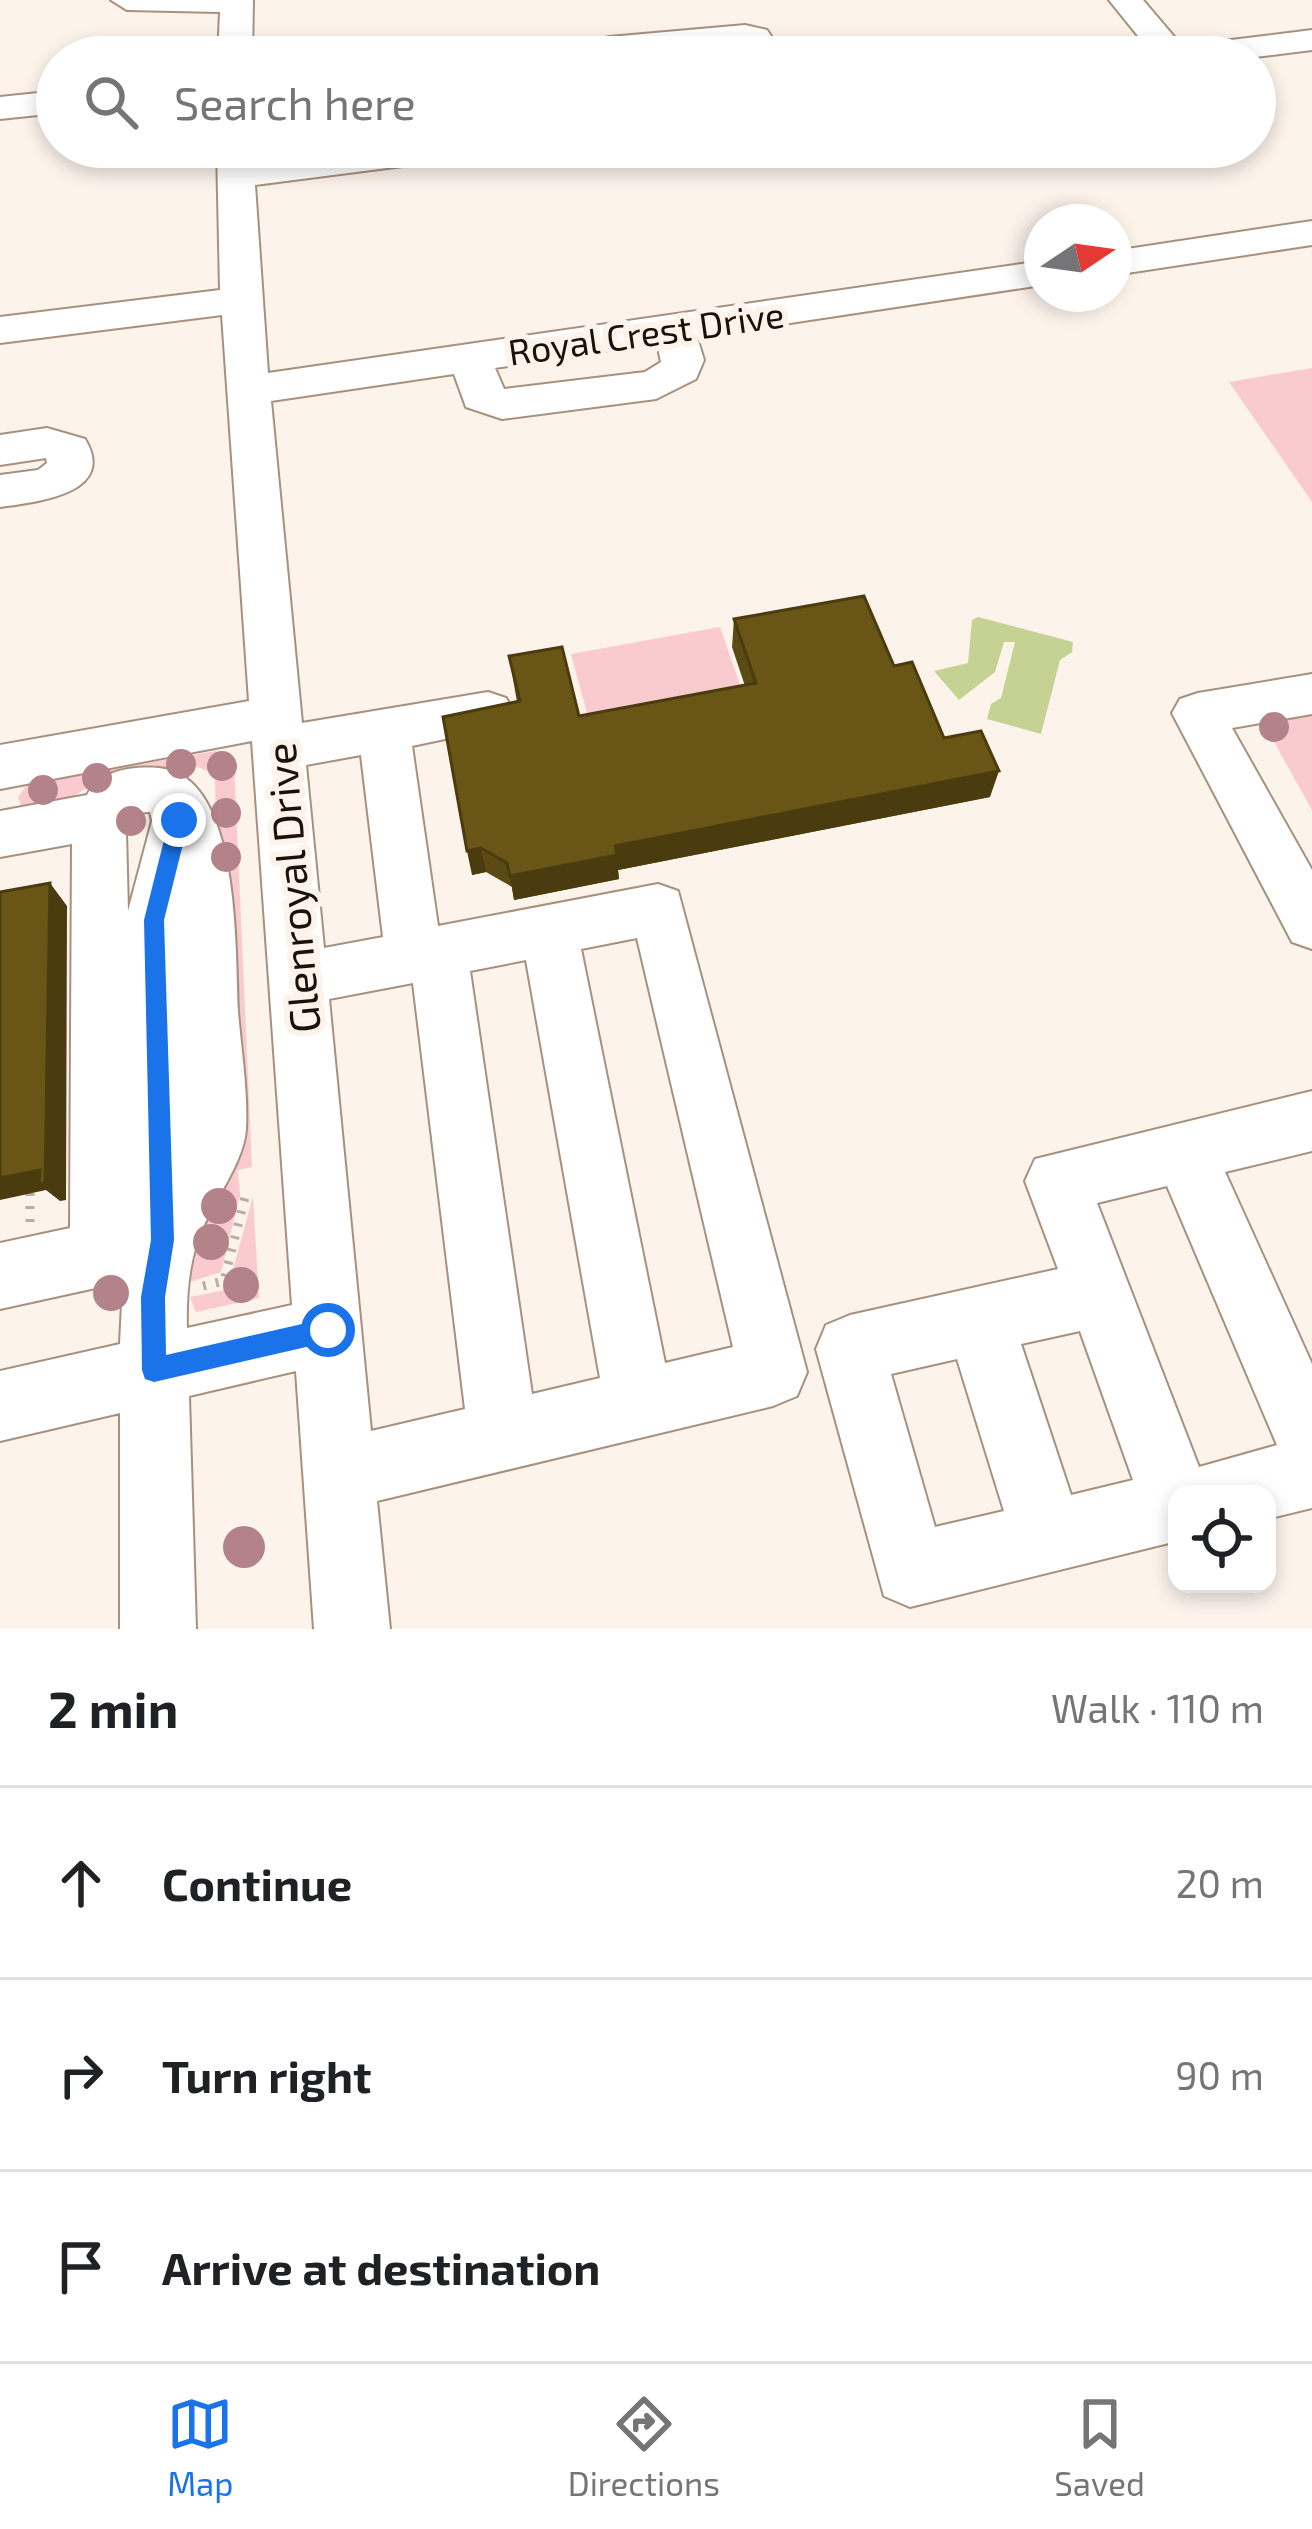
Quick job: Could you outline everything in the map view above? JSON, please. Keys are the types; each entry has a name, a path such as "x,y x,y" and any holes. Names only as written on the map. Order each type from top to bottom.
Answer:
{"street":[{"path":"127,0 236,1 235,36"},
{"path":"1105,0 1132,36"},
{"path":"1125,0 1157,36"},
{"path":"716,36 752,36"},
{"path":"1276,44 1312,40"},
{"path":"0,109 36,105"},
{"name":"Glenroyal Drive","path":"234,168 241,299 352,1629"},
{"path":"1132,259 1312,233"},
{"name":"Royal Crest Drive","path":"251,390 471,358 481,397 502,404 656,385 681,369 683,360 673,328 1024,276"},
{"path":"0,330 241,299"},
{"path":"0,450 46,443 69,450 70,470 49,484 0,490"},
{"path":"1312,694 1198,712 1312,924"},
{"path":"0,767 279,732 384,730 488,712"},
{"path":"384,730 426,954 503,1436"},
{"path":"0,1276 133,1247 190,1145 176,810 162,790 125,791 112,800 103,815 99,855 133,1247 153,1297 158,1629"},
{"path":"0,834 103,815"},
{"path":"299,979 658,908 773,1372 340,1474"},
{"path":"549,930 639,1404"},
{"path":"1170,1485 1057,1180 1311,1125"},
{"path":"1183,1151 1312,1443"},
{"path":"1100,1293 850,1349 910,1570 1168,1506"},
{"path":"979,1321 1048,1537"},
{"path":"0,1406 328,1330"},
{"path":"1259,1485 1312,1472"}],"shaded area":[{"path":"1312,368 1312,502 1229,382"},
{"path":"978,617 1073,642 1072,652 1060,660 1041,734 987,719 991,704 1001,698 1015,642 1004,642 995,672 959,700 934,671 968,663 972,620"},
{"path":"720,627 745,699 591,728 571,654"},
{"path":"1312,716 1312,810 1264,724"},
{"path":"215,751 234,761 252,1167 238,1170 240,1195 221,1272 190,1282 188,1253 219,1029 215,779 195,766 94,784 67,800 22,808 18,797 27,785"},
{"path":"253,1196 259,1298 196,1312 190,1297 225,1290 229,1284"}],"building":[{"path":"864,596 894,666 912,662 944,738 981,731 999,771 615,846 617,855 510,876 507,863 481,848 467,851 443,717 520,701 509,656 562,647 579,716 756,683 734,619"},
{"path":"50,883 45,1183 39,1184 40,1170 0,1178 0,892"}],"route":[{"path":"179,820 154,920 163,1240 154,1273 154,1370 328,1330"}]}
